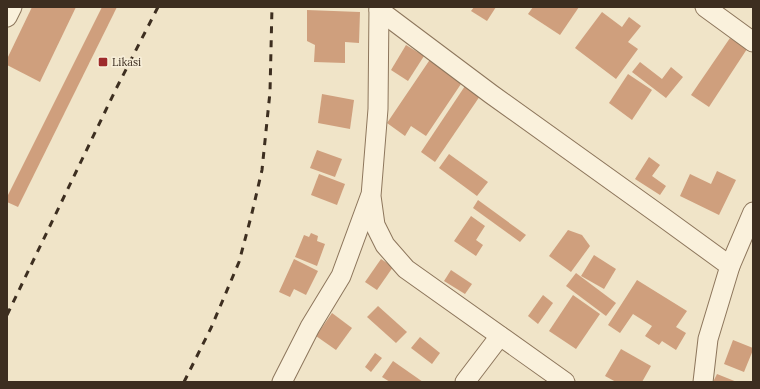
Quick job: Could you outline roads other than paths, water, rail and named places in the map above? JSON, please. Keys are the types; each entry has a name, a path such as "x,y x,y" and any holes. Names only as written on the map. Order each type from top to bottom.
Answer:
{"street":[{"path":"705,7 753,42"},
{"path":"379,9 378,109 371,196 375,225 385,244 406,269 565,382"},
{"path":"379,9 491,94 730,266"},
{"path":"282,382 310,327 341,276 371,196"},
{"path":"703,382 708,339 730,266 753,212"},
{"path":"465,382 500,336"}],"railway":[{"path":"7,315 116,89 158,7"},
{"path":"184,382 211,328 239,262 252,213 262,170 270,92 272,7"}],"place":[{"name":"Likasi","path":"103,62"}]}
